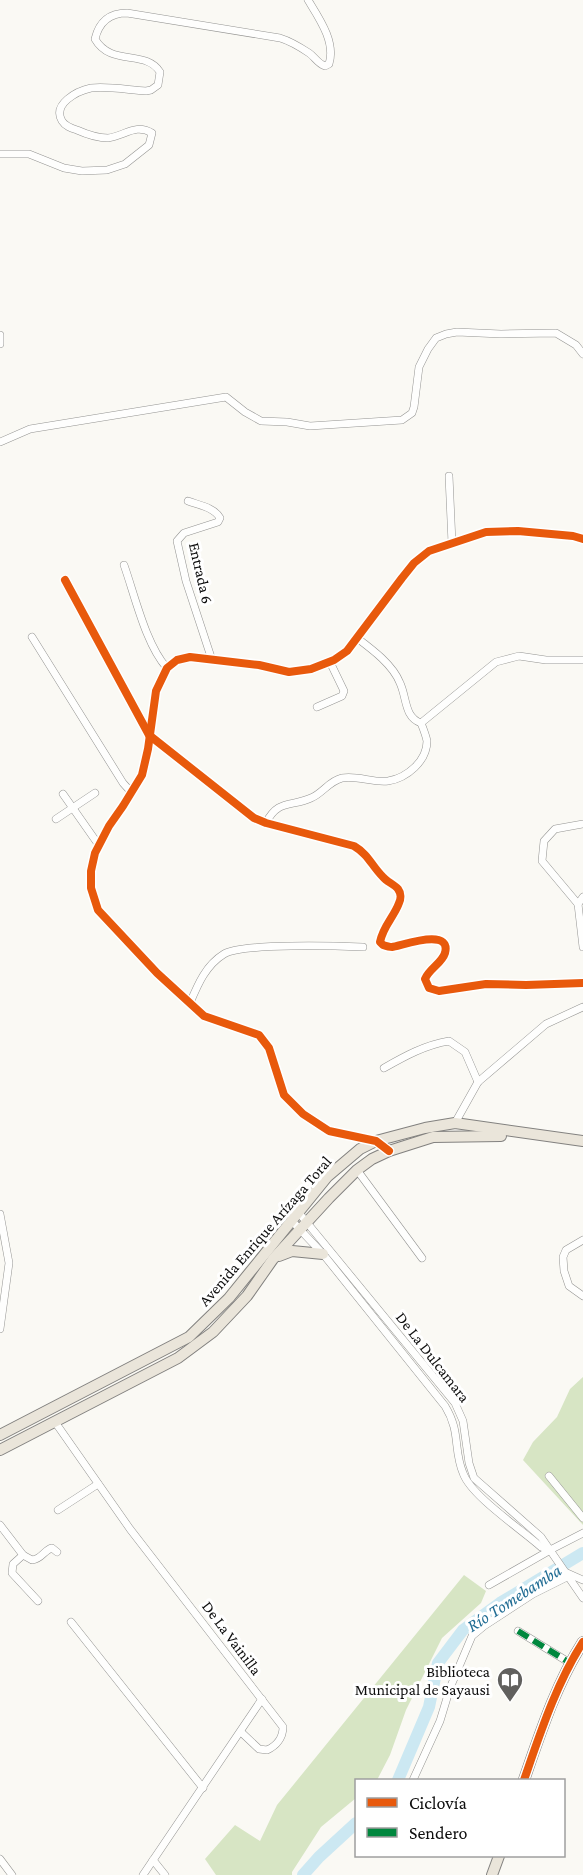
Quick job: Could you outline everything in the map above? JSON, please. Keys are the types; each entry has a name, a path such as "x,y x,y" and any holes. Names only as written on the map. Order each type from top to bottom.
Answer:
{"main road":[{"name":"Avenida Enrique Arízaga Toral","path":"0,1450 194,1347 213,1332 247,1296 300,1221 327,1177 360,1149 376,1141 455,1123 583,1142"},
{"name":"Avenida Enrique Arízaga Toral","path":"0,1435 189,1337 229,1298 300,1221 357,1170 389,1151 434,1137 537,1136"},
{"path":"273,1259 292,1251 323,1254"},
{"path":"524,1779 570,1663 583,1642"},
{"path":"492,1875 499,1857"}],"street":[{"path":"0,154 28,154 64,168 82,171 107,170 125,164 149,145 152,133 147,130 139,128 115,137 105,138 71,128 65,125 60,116 59,110 62,104 74,95 91,88 146,91 158,85 160,72 152,63 109,54 98,45 95,39 98,28 111,16 127,13 280,38 288,40 311,54 325,66 329,64 331,57 330,47 323,25 308,0"},
{"path":"0,442 30,429 226,397 261,422 287,422 310,426 402,420 412,413 419,367 428,349 436,338 457,332 556,333 576,345 583,354"},
{"path":"0,335 0,344"},
{"path":"449,476 452,543"},
{"name":"Entrada 6","path":"188,501 213,510 219,514 220,518 218,522 184,533 177,541 186,581 212,660"},
{"path":"389,1151 376,1141 329,1131 303,1114 284,1095 269,1048 259,1035 204,1016 157,973 98,910 91,888 91,871 98,844 142,775 156,692 167,668 177,660 190,657 259,665 289,672 311,669 330,662 347,651 414,563 429,551 486,532 518,531 583,539"},
{"path":"124,565 153,646 159,659 167,668"},
{"path":"65,580 149,735 254,818 348,843 365,853 372,865 398,889 401,894 399,903 385,926 380,942 393,947 418,940 436,939 442,942 446,948 445,956 427,975 425,979 429,988 439,991 486,984 583,983"},
{"path":"32,637 123,783 132,793"},
{"path":"357,638 375,652 394,672 400,681 410,716 414,721 421,723"},
{"path":"421,723 496,662 519,656 546,660 583,660"},
{"path":"317,707 342,696 344,691 330,662"},
{"path":"266,823 271,812 284,804 313,797 333,781 351,777 388,781 405,776 418,765 427,741 421,723"},
{"path":"56,819 95,793"},
{"path":"63,794 98,844"},
{"path":"583,824 555,829 544,840 542,861 580,901 583,947"},
{"path":"190,1003 202,976 217,960 234,950 266,947 363,947"},
{"path":"455,1123 478,1082 546,1024 583,1007"},
{"path":"384,1068 418,1050 449,1041 465,1052 478,1082"},
{"path":"357,1170 422,1258"},
{"path":"0,1214 9,1263 0,1329"},
{"name":"De La Dulcamara","path":"300,1221 323,1254 445,1406 455,1425 462,1471 472,1488 541,1547 550,1552"},
{"name":"De La Dulcamara","path":"300,1221 455,1403 463,1421 469,1463 474,1478 541,1537 583,1598"},
{"path":"583,1240 566,1250 562,1257 569,1286 583,1296"},
{"path":"0,1273 7,1281"},
{"name":"De La Vainilla","path":"55,1422 130,1529 262,1699 143,1875"},
{"path":"549,1476 583,1518"},
{"path":"58,1510 98,1484"},
{"path":"0,1526 23,1555 32,1560 37,1560 52,1548 57,1552"},
{"path":"489,1585 583,1533"},
{"path":"23,1555 13,1564 12,1573 38,1601"},
{"path":"413,1779 440,1721 450,1688 472,1636 567,1573"},
{"name":"De La Dulcamara","path":"567,1573 583,1580"},
{"path":"71,1622 203,1788"},
{"path":"518,1631 570,1663"},
{"path":"241,1732 262,1750 271,1749 281,1737 283,1727 280,1720 262,1699"},
{"path":"0,1859 12,1875"},
{"path":"153,1860 165,1875"}],"green space":[{"path":"583,1377 583,1525 523,1460 533,1442 557,1417 570,1389"},
{"path":"464,1575 486,1591 481,1603 442,1638 406,1710 390,1755 378,1779 355,1779 355,1799 321,1827 292,1875 216,1875 205,1859 235,1825 260,1841 277,1805"}],"waterway":[{"name":"Río Tomebamba","path":"398,1779 429,1707 438,1663 463,1630 500,1603 583,1553"},
{"name":"Río Tomebamba","path":"303,1875 355,1824"}],"marked path":[{"path":"518,1631 570,1663"}],"cycle path":[{"path":"389,1151 376,1141 329,1131 303,1114 284,1095 269,1048 259,1035 204,1016 157,973 98,910 91,888 91,871 95,853 109,826 142,775 156,691 167,668 177,660 190,657 259,665 289,672 311,669 334,660 347,651 414,563 429,551 486,532 518,531 583,539"},
{"path":"65,580 149,735 254,818 354,846 367,857 385,879 398,889 400,901 380,942 392,947 424,940 441,941 445,945 445,953 425,979 429,988 439,991 486,984 583,983"},
{"path":"524,1779 557,1692 583,1642"}],"place":[{"name":"Biblioteca Municipal de Sayausi","path":"510,1703"}]}
